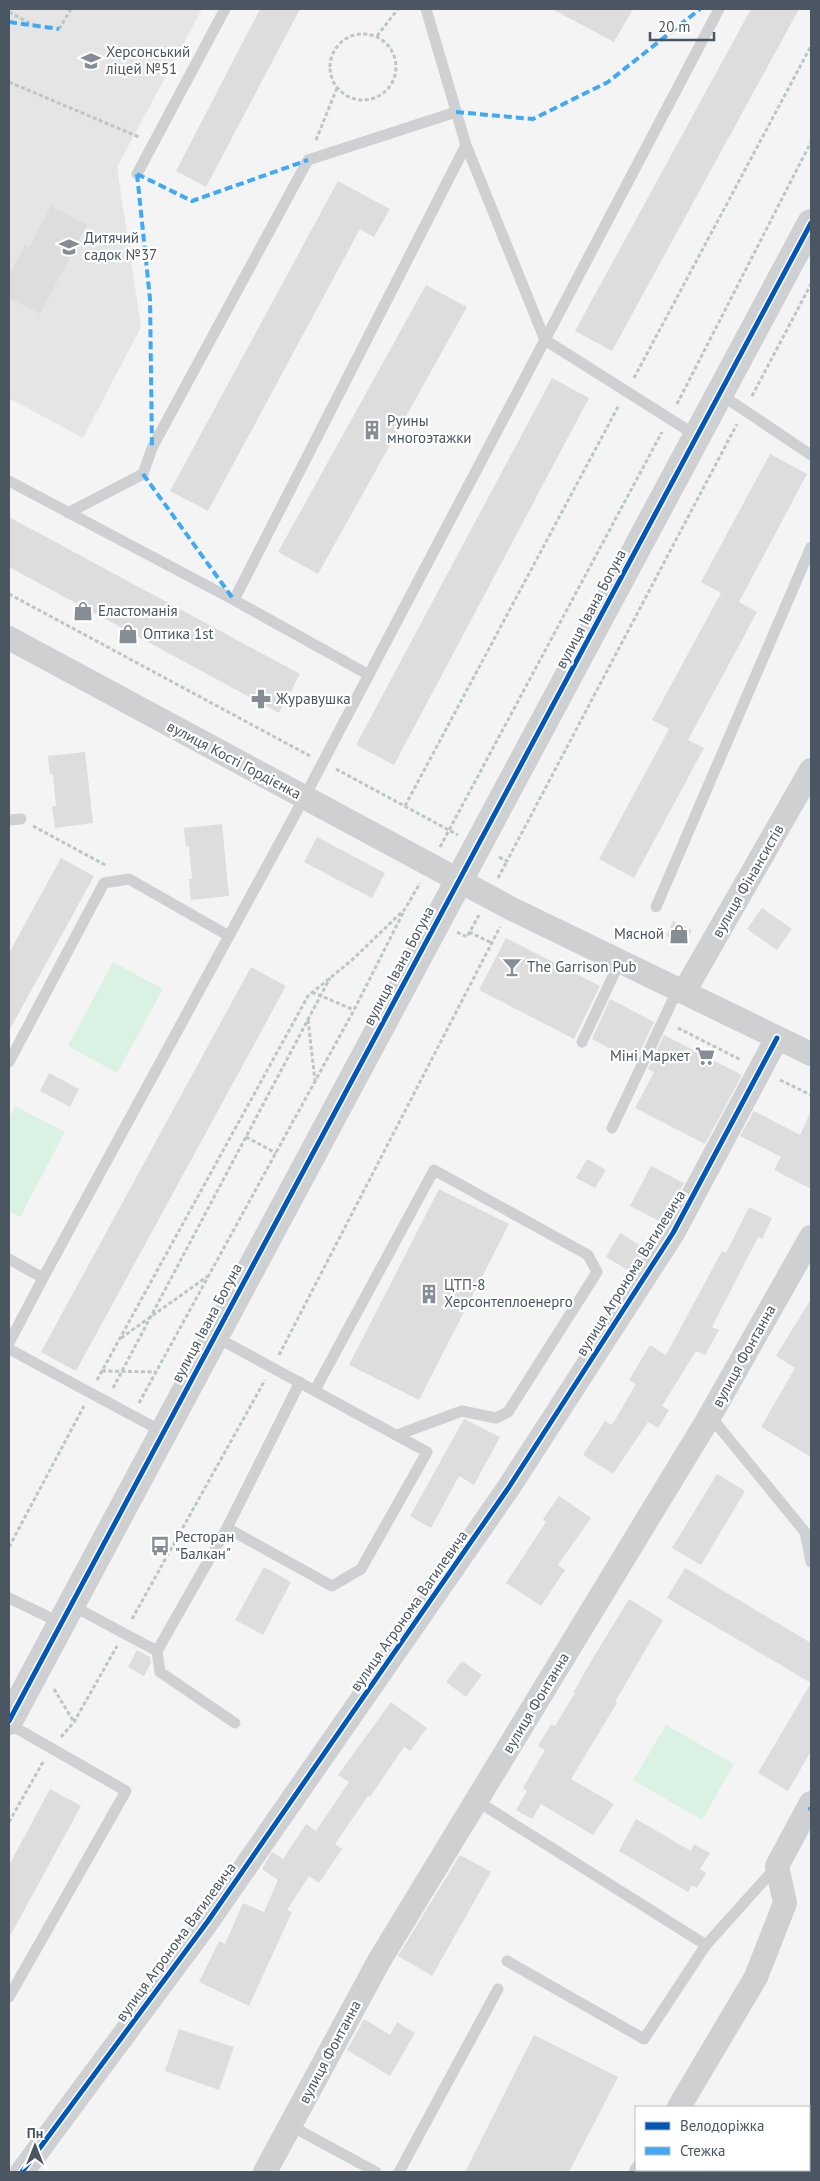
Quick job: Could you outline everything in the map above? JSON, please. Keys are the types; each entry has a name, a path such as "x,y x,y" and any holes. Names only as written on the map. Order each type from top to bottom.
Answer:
{"street":[{"name":"вулиця Івана Богуна","path":"9,1722 811,223"},
{"name":"вулиця Кості Гордієнка","path":"9,638 459,882 681,990"},
{"name":"вулиця Фінансистів","path":"681,990 811,770"},
{"path":"681,990 811,1054"},
{"name":"вулиця Агронома Вагилевича","path":"22,2172 208,1921 509,1487 672,1233 777,1038"},
{"name":"вулиця Фонтанна","path":"265,2172 379,1961 710,1416 811,1237"},
{"path":"680,2106 756,1977 785,1904 777,1866 811,1803"}],"lane":[{"path":"136,174 225,9"},
{"path":"426,9 466,145 545,340 698,437"},
{"path":"9,1343 304,798 719,9"},
{"path":"68,513 143,474 152,448 308,160 456,112"},
{"path":"234,600 466,145"},
{"path":"720,394 811,455"},
{"path":"9,481 234,600 369,675"},
{"path":"656,907 811,547"},
{"path":"9,820 21,819"},
{"path":"9,1062 104,882 129,879 229,936"},
{"path":"582,1042 620,961"},
{"path":"612,1128 664,1020 681,990"},
{"path":"315,1390 434,1170 588,1255 597,1272 508,1412 496,1418 462,1411 397,1435"},
{"path":"9,1259 43,1278"},
{"path":"214,1336 427,1452 361,1569 332,1586 227,1528"},
{"path":"9,1349 163,1432"},
{"path":"235,1723 160,1672 157,1650 227,1528 300,1382"},
{"path":"710,1416 805,1532 811,1562"},
{"path":"9,1598 124,1633 157,1650"},
{"path":"9,1722 50,1749 126,1791 9,1997"},
{"path":"477,1801 706,1945"},
{"path":"507,1961 644,2039 706,1945 777,1866"},
{"path":"399,2172 498,1989"},
{"path":"291,2126 376,2172"}],"path":[{"path":"59,29 71,9"},
{"path":"377,36 398,9"},
{"path":"9,12 33,26"},
{"path":"366,34 377,36 386,42 396,61 396,72 392,83 386,91 377,97 366,100 355,99 345,95 337,88 332,78 330,67 332,56 337,46 345,39 355,35 366,34"},
{"path":"405,806 811,46"},
{"path":"9,82 153,143"},
{"path":"308,160 337,88"},
{"path":"450,830 669,420 811,142"},
{"path":"9,594 507,861 811,284"},
{"path":"21,819 129,879"},
{"path":"132,1416 354,1010 416,889"},
{"path":"9,1822 50,1749 74,1722 272,1367 510,908"},
{"path":"9,1547 102,1371 308,996 352,960 405,909"},
{"path":"470,932 492,943"},
{"path":"106,1402 330,977"},
{"path":"312,992 354,1010"},
{"path":"308,1019 315,1082"},
{"path":"664,1020 811,1095"},
{"path":"246,1136 276,1153"},
{"path":"120,1338 209,1276"},
{"path":"102,1371 156,1372"},
{"path":"52,1684 74,1722"}],"shaded area":[{"name":"Дитячий садок №37","path":"9,9 202,9 117,167 141,327 83,438 9,398"}],"green space":[{"path":"113,962 163,989 117,1073 68,1046"},
{"path":"15,1106 65,1132 20,1217 9,1211 9,1118"},
{"path":"666,1725 734,1764 702,1820 633,1780"}],"building":[{"path":"260,9 300,9 206,187 176,171"},
{"path":"552,9 633,9 614,42"},
{"path":"751,9 799,9 612,351 575,331"},
{"path":"338,181 390,209 374,237 360,229 208,511 170,491"},
{"path":"51,206 87,225 40,314 9,298 9,276 25,245 29,248"},
{"name":"Руины многоэтажки","path":"426,285 467,307 318,574 278,552"},
{"path":"552,378 589,398 394,765 356,745"},
{"path":"770,454 807,474 739,602 757,612 688,740 704,748 634,878 599,859 669,729 652,720 721,593 701,582"},
{"path":"9,517 300,674 279,713 9,567"},
{"path":"85,752 93,823 55,828 52,806 56,806 53,774 50,774 48,756"},
{"path":"222,824 229,896 191,900 189,879 192,879 189,846 186,847 184,828"},
{"path":"317,837 385,873 372,898 304,862"},
{"path":"61,858 94,876 9,1031 9,953"},
{"path":"762,908 792,929 777,950 747,929"},
{"path":"673,921 692,930 685,945 666,936"},
{"path":"506,938 600,986 574,1039 479,990"},
{"path":"251,967 286,986 76,1371 41,1352"},
{"path":"610,999 654,1022 635,1062 592,1039"},
{"path":"664,1035 742,1075 705,1144 635,1108 654,1072 648,1069"},
{"path":"49,1073 79,1089 70,1107 40,1091"},
{"path":"754,1111 800,1135 811,1111 811,1189 774,1170 781,1157 740,1136"},
{"path":"587,1159 606,1170 595,1188 576,1178"},
{"path":"651,1166 684,1183 663,1223 630,1206"},
{"name":"ЦТП-8 Херсонтеплоенерго","path":"439,1189 509,1224 419,1400 349,1365"},
{"path":"749,1207 772,1218 762,1239 758,1237 712,1327 719,1330 705,1355 696,1351 662,1406 669,1410 658,1428 648,1422 613,1474 583,1455 605,1421 612,1425 636,1384 629,1380 650,1345 666,1355 722,1251 726,1253"},
{"path":"620,1233 646,1249 631,1272 606,1257"},
{"path":"811,1299 811,1457 761,1427 795,1368 776,1356"},
{"path":"464,1419 500,1437 474,1485 459,1476 431,1528 410,1516"},
{"path":"717,1474 745,1491 701,1565 672,1548"},
{"path":"559,1496 591,1518 558,1565 565,1570 541,1606 506,1583 546,1522 543,1519"},
{"path":"264,1567 291,1582 263,1635 235,1620"},
{"path":"685,1568 811,1643 811,1683 667,1598"},
{"path":"629,1599 663,1620 615,1702 617,1703 571,1779 614,1804 593,1835 541,1804 532,1819 516,1810 527,1791 523,1788 545,1750 538,1746 551,1724 555,1726"},
{"path":"137,1650 150,1657 151,1663 144,1676 128,1667"},
{"path":"462,1661 482,1675 466,1697 446,1682"},
{"path":"811,1683 811,1751 788,1791 758,1773"},
{"path":"391,1702 427,1728 410,1751 404,1747 370,1797 368,1796 335,1844 342,1849 319,1883 309,1876 287,1910 292,1912 249,2006 199,1982 219,1941 225,1944 243,1903 264,1912 278,1880 262,1869 272,1852 283,1859 306,1824 316,1831 349,1782 338,1775"},
{"path":"50,1789 81,1806 9,1938 9,1865"},
{"path":"636,1819 691,1851 694,1844 710,1853 700,1869 706,1873 697,1888 692,1885 688,1892 619,1851"},
{"path":"460,1855 491,1872 432,1976 398,1956"},
{"path":"364,2019 390,2035 397,2022 415,2033 390,2076 347,2050"},
{"path":"179,2029 234,2047 219,2090 165,2071"},
{"path":"534,2035 618,2077 569,2172 465,2172"}],"marked path":[{"path":"456,112 533,119 608,82 700,9"},
{"path":"9,22 59,29"},
{"path":"137,174 192,201 308,160"},
{"path":"137,174 150,299 152,448"},
{"path":"143,474 234,600"}],"cycle path":[{"path":"9,1721 811,223"},
{"path":"22,2172 208,1921 509,1487 673,1233 777,1038"}],"place":[{"name":"Херсонський ліцей №51","path":"91,61"},
{"name":"Дитячий садок №37","path":"69,247"},
{"name":"Руины многоэтажки","path":"372,430"},
{"name":"Еластоманія","path":"83,611"},
{"name":"Оптика 1st","path":"128,634"},
{"name":"Журавушка","path":"261,699"},
{"name":"Мясной","path":"679,934"},
{"name":"The Garrison Pub","path":"512,967"},
{"name":"Міні Маркет","path":"705,1056"},
{"name":"ЦТП-8 Херсонтеплоенерго","path":"429,1294"},
{"name":"Ресторан \"Балкан\"","path":"160,1546"}]}
